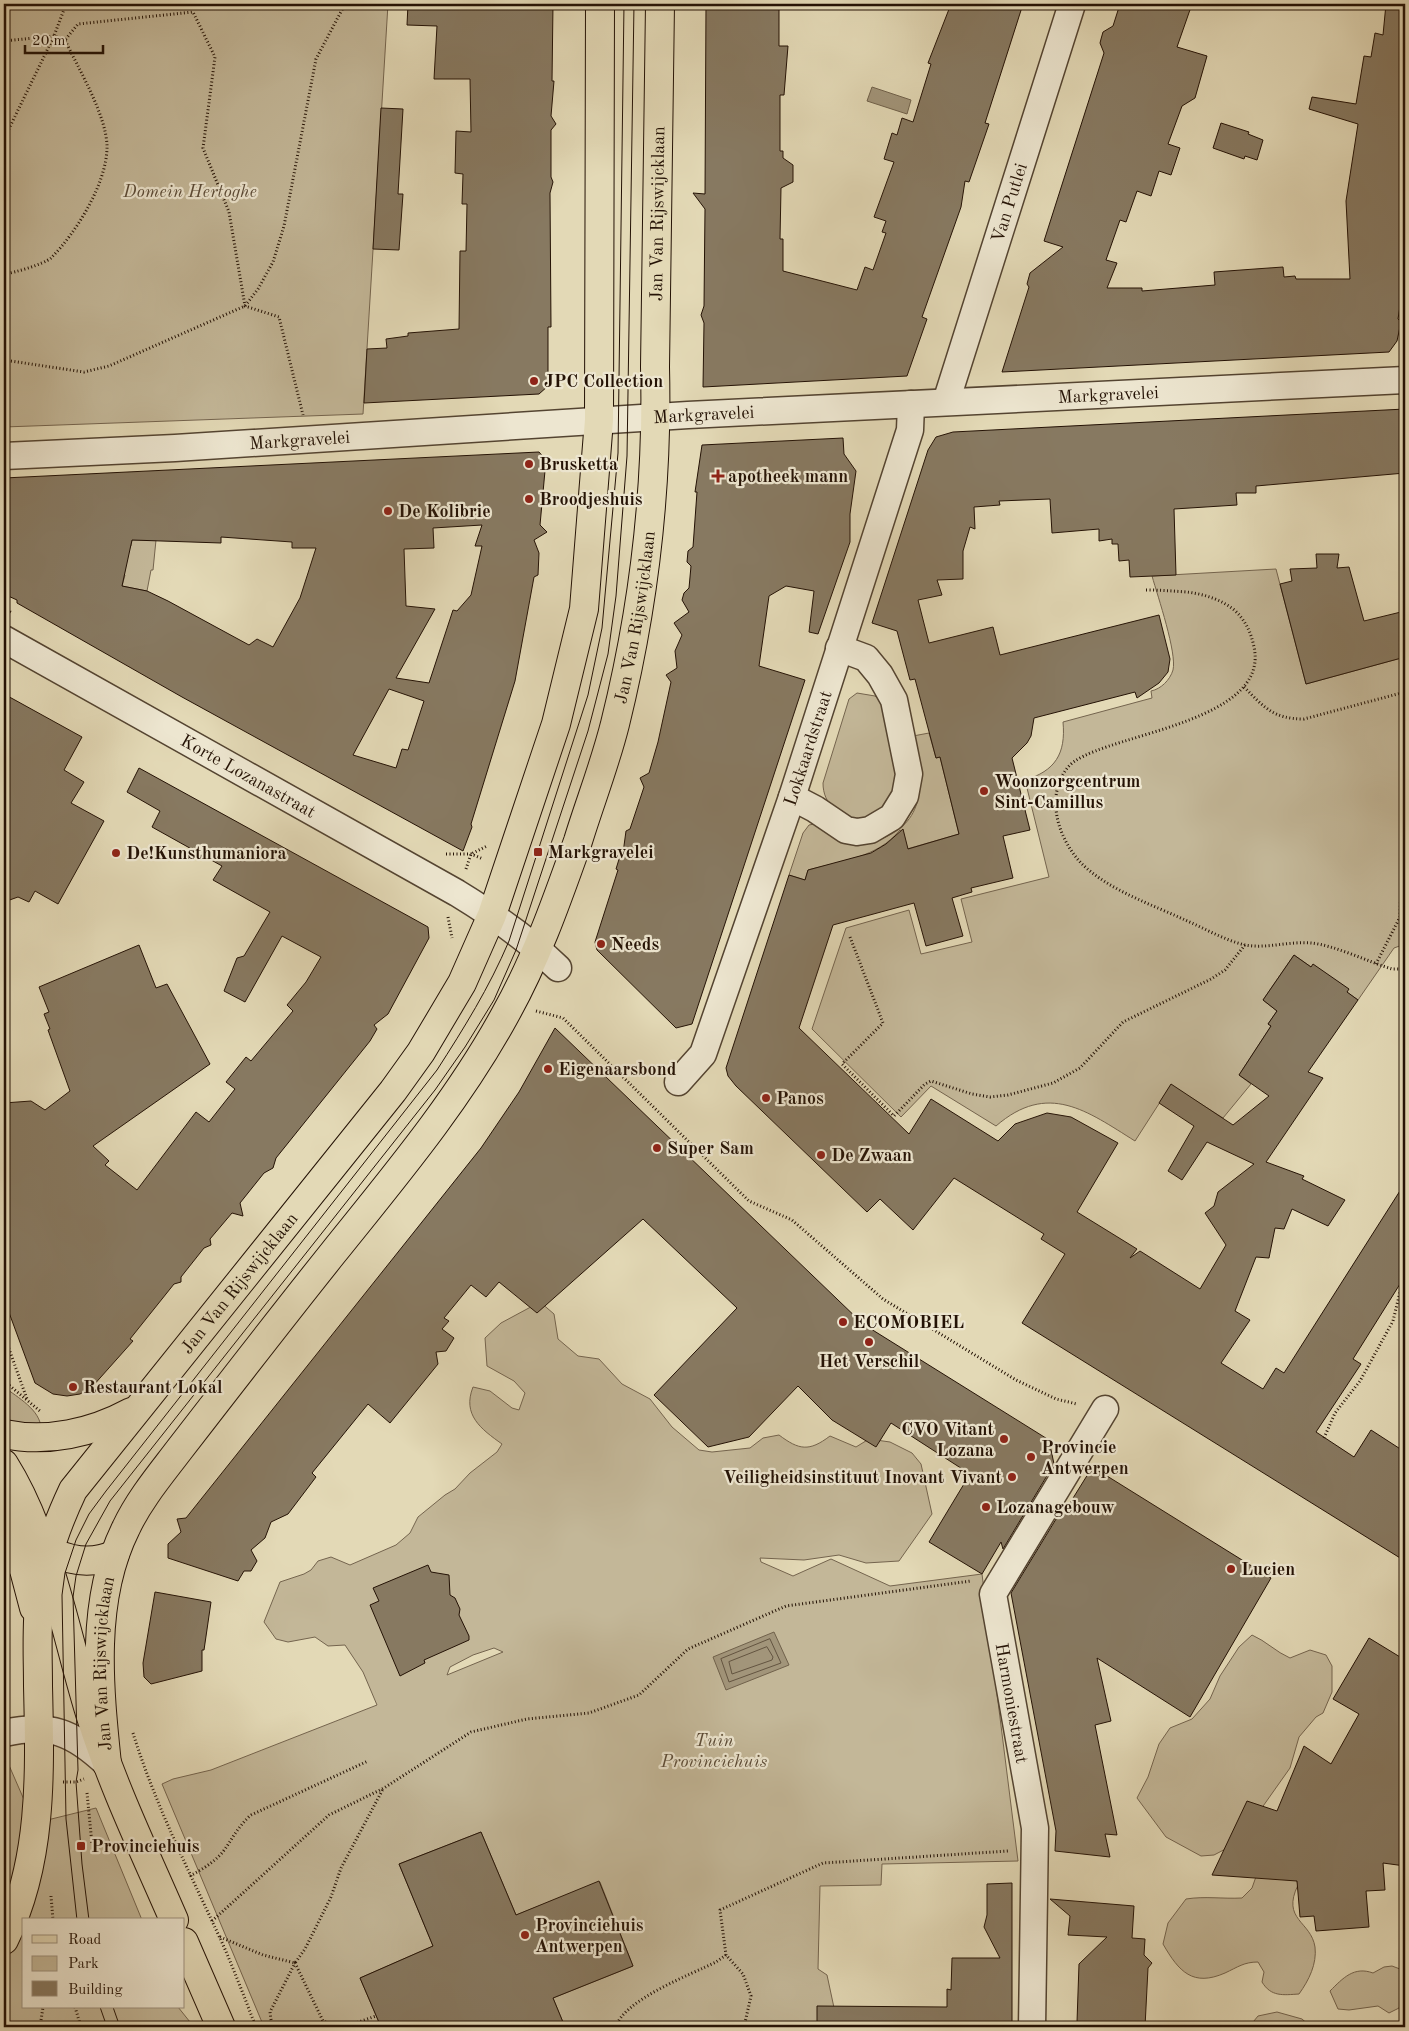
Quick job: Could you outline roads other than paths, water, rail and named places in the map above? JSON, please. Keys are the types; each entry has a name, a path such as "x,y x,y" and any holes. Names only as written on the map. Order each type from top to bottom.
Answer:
{"main road":[{"name":"Jan Van Rijswijcklaan","path":"4,1940 24,1887 33,1849 39,1728 37,1632 45,1554 73,1490 135,1410 393,1091 421,1052 462,983 492,914 556,724 584,609 599,420 600,4"},
{"name":"Jan Van Rijswijcklaan","path":"107,1764 101,1710 100,1646 107,1587 115,1554 132,1516 157,1479 402,1167 458,1091 505,1016 538,948 566,875 605,760 621,698 643,583 650,526 656,417 660,4"},
{"path":"4,1434 23,1437 69,1435 112,1422 135,1410"},
{"path":"4,1464 20,1493 45,1554 107,1764 173,1918"},
{"path":"4,1517 45,1554 89,1562 103,1560 115,1554"},
{"path":"4,1527 31,1591 37,1632"},
{"path":"185,1944 221,2027"}],"street":[{"name":"Van Putlei","path":"946,402 1072,4"},
{"name":"Markgravelei","path":"4,456 175,448 599,420 1405,380"},
{"name":"Lokkaardstraat","path":"678,1082 704,1054 792,797 910,430 910,404"},
{"name":"Korte Lozanastraat","path":"4,639 492,914"},
{"path":"792,797 815,809 846,830 857,832 870,830 892,818 905,796 908,774 894,700 880,675 866,658 839,648"},
{"path":"492,914 538,948 558,968"},
{"name":"Harmoniestraat","path":"1032,2027 1035,1828 993,1594 1105,1409"},
{"path":"4,1733 39,1728 55,1730 73,1737 89,1747 107,1764"}],"water":[{"path":"872,87 911,100 907,114 867,101"},
{"path":"774,1632 789,1665 726,1690 713,1657"}],"tram line":[{"path":"77,1918 66,1819 62,1595 65,1573 76,1540 89,1514 106,1491 437,1070 466,1023 485,991 509,941 588,695 602,628 618,453 624,4"},
{"path":"89,1918 82,1864 76,1782 78,1770 73,1597 76,1576 86,1544 110,1501 435,1090 465,1047 494,1000 516,950 588,731 608,654 616,596 627,456 634,4"},
{"path":"100,2008 107,2027"},
{"path":"113,2008 120,2027"}],"place":[{"name":"JPC Collection","path":"534,381"},
{"name":"Brusketta","path":"529,464"},
{"name":"apotheek mann","path":"718,476"},
{"name":"Broodjeshuis","path":"529,499"},
{"name":"De Kolibrie","path":"388,511"},
{"name":"Woonzorgcentrum Sint-Camillus","path":"984,791"},
{"name":"Markgravelei","path":"538,852"},
{"name":"De!Kunsthumaniora","path":"116,853"},
{"name":"Needs","path":"601,944"},
{"name":"Eigenaarsbond","path":"548,1069"},
{"name":"Panos","path":"766,1098"},
{"name":"Super Sam","path":"657,1148"},
{"name":"De Zwaan","path":"821,1155"},
{"name":"ECOMOBIEL","path":"843,1322"},
{"name":"Het Verschil","path":"869,1342"},
{"name":"Restaurant Lokal","path":"73,1387"},
{"name":"CVO Vitant Lozana","path":"1004,1439"},
{"name":"Provincie Antwerpen","path":"1031,1457"},
{"name":"Veiligheidsinstituut Inovant Vivant","path":"1012,1477"},
{"name":"Lozanagebouw","path":"986,1507"},
{"name":"Lucien","path":"1231,1569"},
{"name":"Provinciehuis","path":"81,1846"},
{"name":"Provinciehuis Antwerpen","path":"525,1935"}],"park label":[{"name":"Domein Hertoghe","path":"190,191"},
{"name":"Tuin Provinciehuis","path":"714,1750"}]}
